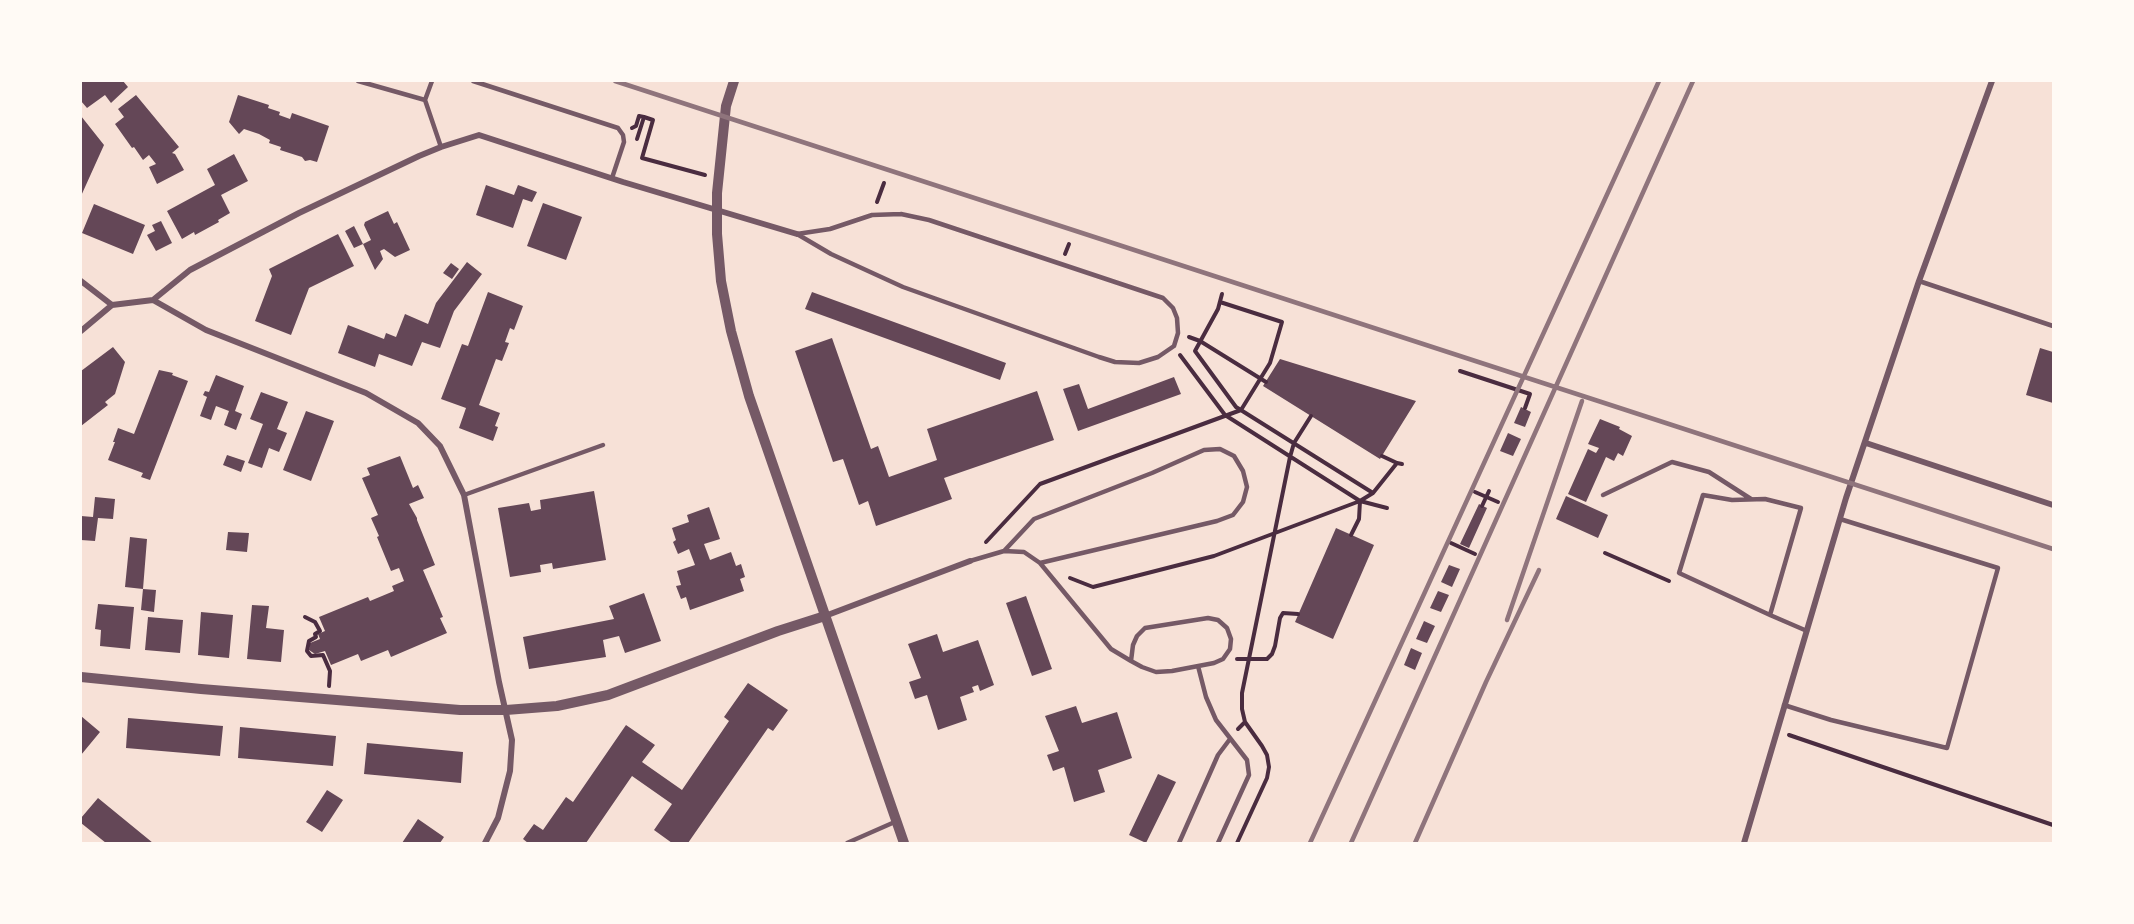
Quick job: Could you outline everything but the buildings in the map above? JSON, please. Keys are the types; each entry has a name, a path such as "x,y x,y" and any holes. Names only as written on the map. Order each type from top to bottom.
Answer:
{"street":[{"path":"734,81 726,106 718,178 717,213 721,281 731,331 749,396 904,843"},
{"path":"1744,843 1840,519 1919,281 1992,81"},
{"path":"81,331 112,305 153,300 190,270 299,213 441,147 479,135 797,234"},
{"path":"81,281 112,305"},
{"path":"153,300 206,330 366,393 418,423 440,446 464,495 512,740 510,771 498,818 485,843"},
{"path":"1866,443 2053,505"},
{"path":"81,677 460,710 506,710 557,706 608,694 970,561"}],"lane":[{"path":"358,81 425,100"},
{"path":"432,81 425,100 441,147"},
{"path":"473,81 618,128 623,135 624,142 612,178"},
{"path":"901,214 929,220 1163,298 1173,308 1177,318 1178,333 1173,346 1158,357 1139,363 1115,362 903,287 831,254 797,234 830,229 872,215 901,214"},
{"path":"1919,281 2053,326"},
{"path":"464,495 603,445"},
{"path":"1004,551 1034,519 1204,450 1220,449 1234,456 1243,471 1247,487 1243,502 1233,515 1217,521 1040,563"},
{"path":"1603,495 1671,462 1708,472 1751,500"},
{"path":"1770,615 1801,508 1765,499 1732,500 1703,495 1679,573 1770,615 1807,632"},
{"path":"1784,705 1831,720 1947,748 1998,568 1840,519"},
{"path":"970,561 1004,551 1024,552 1040,563 1111,649 1131,661 1156,672 1198,666 1223,659 1230,649 1231,639 1227,628 1218,620 1208,618 1145,628 1137,636 1133,645 1131,661"},
{"path":"1198,666 1206,697 1216,720 1247,760 1249,775 1218,843"},
{"path":"1179,843 1218,755 1230,739"},
{"path":"847,843 897,821"}],"path":[{"path":"636,126 639,116 644,117"},
{"path":"653,120 642,158 718,178"},
{"path":"872,215 884,183"},
{"path":"1222,294 1195,351 1236,407 1373,493"},
{"path":"970,561 1040,484 1241,410 1269,363 1282,322 1220,302"},
{"path":"1178,333 1200,341 1266,382"},
{"path":"1173,346 1225,415 1360,501 1387,508"},
{"path":"1460,371 1530,394 1525,408"},
{"path":"1230,739 1245,722 1242,693 1290,457 1294,443 1311,416"},
{"path":"1065,576 1093,587 1214,556 1360,501 1373,493 1399,463 1382,456"},
{"path":"1475,492 1487,494 1498,502"},
{"path":"1482,506 1487,494"},
{"path":"1352,535 1359,519 1360,501"},
{"path":"1451,543 1475,554"},
{"path":"1250,659 1267,659 1275,646 1280,618 1284,613 1298,614"},
{"path":"305,617 315,622 320,632 315,634 316,638 309,641 306,647 311,656 323,655 330,671 329,699"},
{"path":"1777,731 2053,825"}],"railway":[{"path":"615,81 2053,549"},
{"path":"1310,843 1659,81"},
{"path":"1351,843 1693,81"},
{"path":"1507,620 1582,401"},
{"path":"1415,843 1486,682 1539,570"}]}
